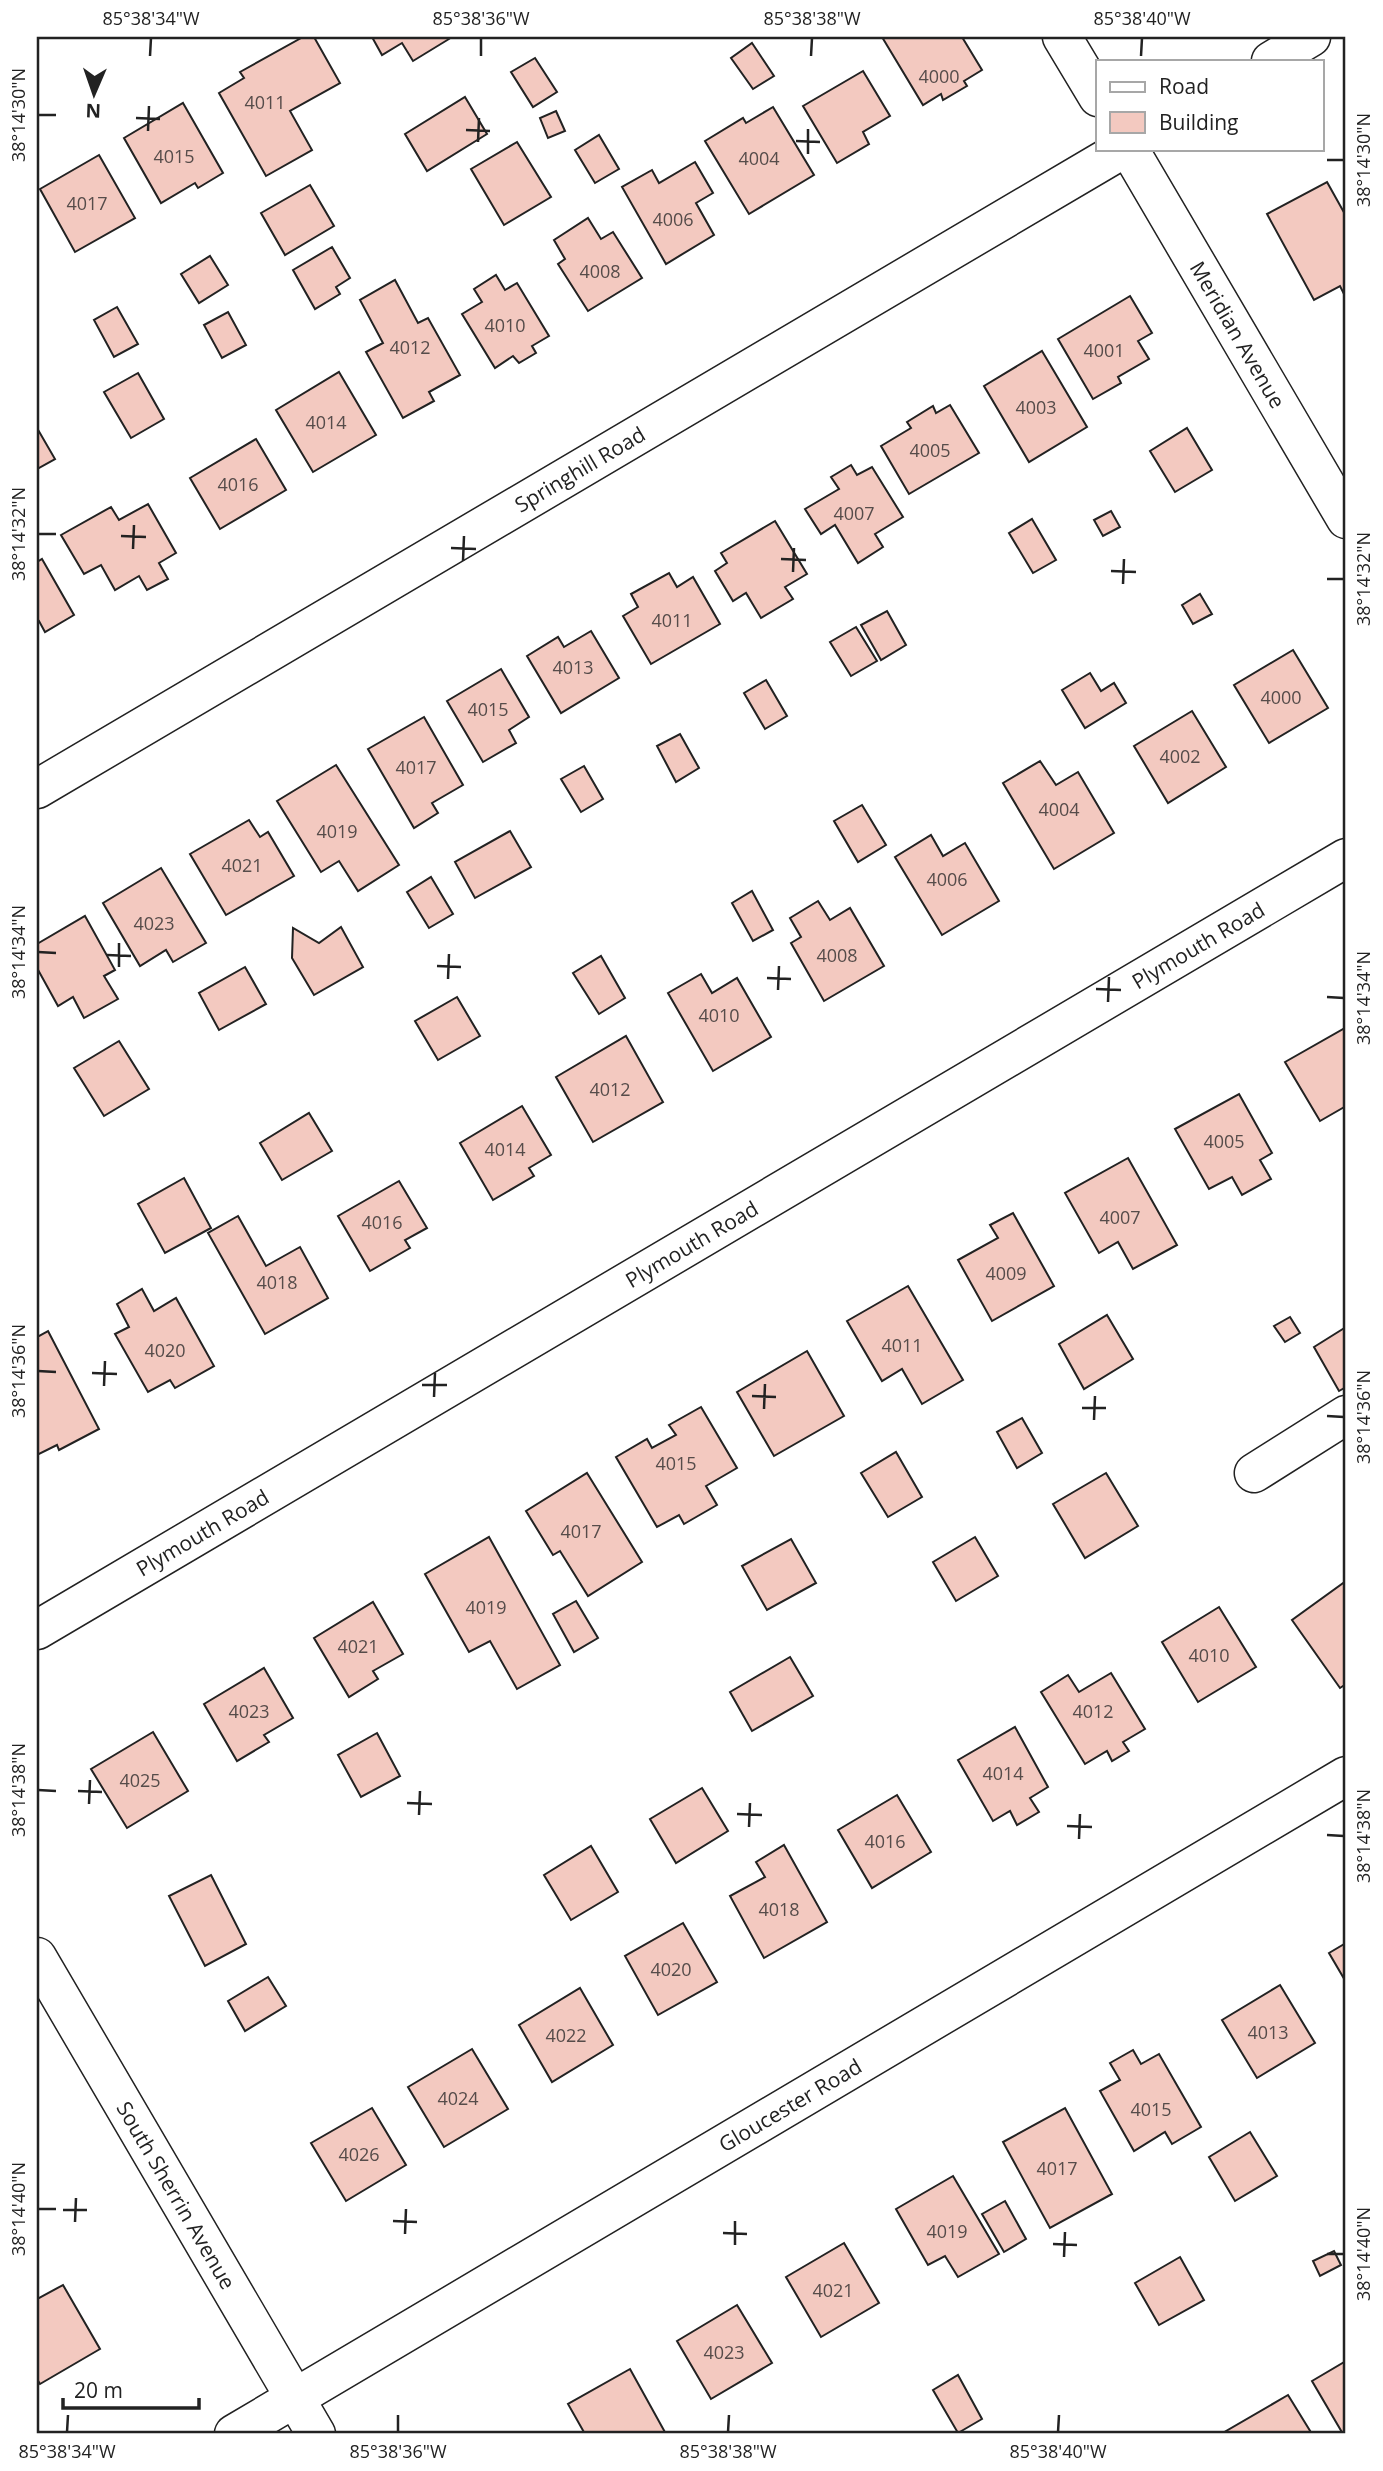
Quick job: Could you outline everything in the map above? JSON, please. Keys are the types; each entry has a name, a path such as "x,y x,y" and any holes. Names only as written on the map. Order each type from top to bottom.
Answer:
{"street":[{"path":"1062,37 1096,94"},
{"path":"1273,60 1311,37"},
{"name":"Springhill Road","path":"37,789 1121,150"},
{"name":"Meridian Avenue","path":"1130,150 1346,519"},
{"name":"Plymouth Road","path":"37,1630 1346,858"},
{"path":"1254,1473 1346,1415"},
{"name":"Gloucester Road","path":"234,2434 1346,1776"},
{"name":"South Sherrin Avenue","path":"37,1957 316,2434"}],"building":[{"path":"303,37 314,37 340,83 290,111 312,150 266,176 219,93 244,78 240,72"},
{"path":"372,37 449,39 413,61 402,43 382,55"},
{"path":"882,37 962,37 982,70 964,81 967,86 943,100 941,94 923,105"},
{"path":"752,43 774,76 753,89 731,58"},
{"path":"535,58 557,92 533,107 511,72"},
{"path":"863,71 890,116 863,132 869,144 837,163 803,106"},
{"path":"465,97 487,134 427,171 405,134"},
{"path":"183,103 223,173 198,188 195,183 161,203 124,138"},
{"path":"773,107 814,175 749,214 705,141 743,118 746,123"},
{"path":"556,111 565,131 548,138 540,118"},
{"path":"599,135 619,169 595,183 575,150"},
{"path":"517,142 551,197 504,225 471,169"},
{"path":"99,155 135,218 75,252 40,189"},
{"path":"695,162 713,193 696,203 714,235 666,264 622,187 652,170 659,183"},
{"path":"1327,182 1346,216 1346,298 1340,286 1314,300 1267,214"},
{"path":"310,185 334,226 285,255 261,213"},
{"path":"588,218 601,239 613,232 642,278 588,311 558,264 565,259 554,240"},
{"path":"332,247 350,278 336,287 340,294 315,309 293,270"},
{"path":"210,256 228,285 199,303 181,274"},
{"path":"496,275 505,290 517,283 549,336 532,346 536,353 519,363 513,356 495,368 462,314 482,302 474,289"},
{"path":"395,280 418,323 428,318 460,375 429,392 434,401 403,418 366,352 383,343 360,300"},
{"path":"1130,296 1152,333 1138,341 1149,359 1118,377 1121,383 1093,399 1058,339"},
{"path":"117,307 138,344 114,357 94,320"},
{"path":"228,312 246,345 222,358 204,325"},
{"path":"1042,351 1087,427 1029,462 984,386"},
{"path":"339,372 376,435 313,472 276,410"},
{"path":"138,373 164,419 131,438 104,392"},
{"path":"950,405 979,453 909,494 881,446 911,428 907,422 933,406 936,413"},
{"path":"37,428 55,459 37,469"},
{"path":"1187,428 1212,470 1175,492 1150,451"},
{"path":"256,439 286,490 220,529 190,478"},
{"path":"851,465 857,475 872,467 903,517 875,534 883,547 858,563 835,525 821,534 805,509 839,489 831,477"},
{"path":"148,504 176,553 159,563 168,579 147,590 139,576 115,590 101,565 84,574 61,535 111,507 119,520"},
{"path":"1111,511 1120,527 1103,536 1094,520"},
{"path":"1032,519 1056,560 1033,573 1009,533"},
{"path":"775,521 807,574 785,587 793,599 761,618 746,593 733,601 715,571 727,563 721,553"},
{"path":"42,559 74,615 45,632 39,621 37,622 37,562"},
{"path":"669,573 677,587 693,577 720,624 651,664 623,616 638,607 631,594"},
{"path":"1200,594 1212,614 1193,624 1182,605"},
{"path":"887,611 906,645 881,660 861,625"},
{"path":"856,627 877,661 851,676 830,642"},
{"path":"591,631 619,678 561,713 527,656 558,637 564,647"},
{"path":"1293,650 1328,708 1269,743 1234,685"},
{"path":"501,669 529,717 509,730 516,743 483,762 447,701"},
{"path":"1090,673 1101,691 1114,683 1126,703 1085,728 1062,690"},
{"path":"766,680 787,716 765,729 744,693"},
{"path":"1192,711 1226,767 1168,803 1134,746"},
{"path":"424,717 463,785 432,803 438,813 414,828 368,749"},
{"path":"680,734 699,768 676,782 657,746"},
{"path":"1040,761 1056,785 1078,772 1114,833 1054,869 1003,783"},
{"path":"336,765 399,865 358,891 339,861 321,872 277,801"},
{"path":"584,766 603,799 581,812 561,779"},
{"path":"862,805 886,845 858,862 834,821"},
{"path":"249,820 260,837 268,832 294,876 226,915 190,854"},
{"path":"510,831 531,867 475,898 455,862"},
{"path":"931,835 943,856 965,843 999,901 942,935 895,857"},
{"path":"161,868 206,943 173,962 166,950 140,966 103,903"},
{"path":"431,877 453,914 429,928 407,892"},
{"path":"752,891 773,930 753,941 732,903"},
{"path":"818,901 830,920 850,908 884,966 824,1001 791,943 801,937 790,918"},
{"path":"85,916 115,970 104,976 118,999 84,1018 73,997 58,1006 37,968 37,944"},
{"path":"341,927 363,967 314,995 292,958 293,928 319,943"},
{"path":"601,956 625,998 599,1014 573,973"},
{"path":"245,967 266,1004 219,1030 199,993"},
{"path":"701,974 712,993 737,978 771,1037 713,1071 668,993"},
{"path":"457,997 480,1036 438,1060 415,1021"},
{"path":"1345,1028 1346,1106 1320,1121 1285,1062"},
{"path":"626,1036 663,1102 593,1142 556,1077"},
{"path":"119,1041 149,1089 104,1116 74,1068"},
{"path":"1239,1094 1272,1153 1260,1160 1271,1179 1242,1195 1232,1177 1209,1189 1175,1129"},
{"path":"522,1106 551,1155 529,1168 534,1176 493,1200 460,1143"},
{"path":"309,1113 332,1151 282,1180 260,1143"},
{"path":"1128,1158 1177,1245 1133,1269 1118,1242 1099,1253 1065,1193"},
{"path":"184,1178 211,1228 165,1253 138,1204"},
{"path":"399,1181 427,1228 405,1240 410,1248 370,1271 338,1216"},
{"path":"1013,1213 1054,1286 992,1321 958,1260 998,1238 990,1225"},
{"path":"238,1216 266,1266 300,1247 328,1298 265,1334 208,1233"},
{"path":"908,1286 963,1380 922,1404 902,1369 882,1381 847,1321"},
{"path":"142,1289 154,1311 176,1298 214,1366 175,1388 170,1380 148,1392 115,1334 129,1327 117,1304"},
{"path":"1107,1315 1133,1359 1084,1389 1059,1344"},
{"path":"1290,1317 1300,1333 1285,1342 1274,1326"},
{"path":"1346,1327 1346,1387 1339,1391 1314,1347"},
{"path":"48,1331 99,1429 59,1450 57,1445 37,1455 37,1337"},
{"path":"807,1351 844,1416 774,1456 737,1392"},
{"path":"701,1407 737,1468 706,1486 717,1505 684,1524 679,1515 657,1527 616,1457 647,1439 652,1448 676,1435 669,1425"},
{"path":"1022,1418 1042,1453 1017,1468 997,1432"},
{"path":"896,1452 922,1497 888,1517 861,1473"},
{"path":"587,1473 642,1562 588,1596 560,1551 553,1555 526,1511"},
{"path":"1106,1473 1138,1526 1085,1558 1053,1504"},
{"path":"489,1537 560,1665 517,1689 490,1641 469,1652 425,1574"},
{"path":"975,1537 998,1576 956,1601 933,1562"},
{"path":"791,1539 816,1583 767,1610 742,1566"},
{"path":"1346,1581 1346,1684 1340,1688 1292,1620"},
{"path":"576,1601 598,1638 574,1652 553,1614"},
{"path":"373,1602 403,1654 373,1671 378,1679 349,1697 314,1638"},
{"path":"1219,1607 1256,1667 1198,1702 1162,1642"},
{"path":"790,1657 813,1696 752,1731 730,1692"},
{"path":"264,1668 293,1718 264,1735 269,1742 237,1761 204,1704"},
{"path":"1111,1673 1145,1729 1123,1742 1129,1751 1112,1761 1107,1751 1085,1764 1041,1692 1068,1675 1079,1692"},
{"path":"1015,1727 1048,1787 1030,1798 1039,1812 1017,1825 1010,1811 993,1821 958,1760"},
{"path":"153,1732 188,1791 127,1828 91,1769"},
{"path":"377,1733 400,1776 361,1797 338,1755"},
{"path":"702,1788 728,1831 676,1863 650,1819"},
{"path":"897,1795 931,1852 872,1888 838,1830"},
{"path":"784,1845 827,1922 764,1958 730,1896 765,1877 756,1862"},
{"path":"591,1846 618,1892 571,1920 544,1875"},
{"path":"211,1875 246,1944 205,1966 169,1896"},
{"path":"683,1923 717,1982 658,2015 625,1956"},
{"path":"1346,1943 1346,1982 1329,1953"},
{"path":"268,1977 286,2006 245,2031 228,2001"},
{"path":"1280,1985 1315,2043 1257,2078 1222,2020"},
{"path":"580,1988 613,2045 552,2082 519,2025"},
{"path":"472,2049 508,2109 444,2147 408,2087"},
{"path":"1133,2050 1141,2064 1159,2054 1201,2127 1172,2144 1165,2132 1134,2151 1100,2091 1120,2080 1110,2063"},
{"path":"372,2108 406,2165 346,2201 311,2143"},
{"path":"1065,2108 1112,2194 1050,2228 1003,2142"},
{"path":"1250,2132 1277,2176 1235,2201 1209,2157"},
{"path":"953,2176 999,2254 958,2277 945,2256 928,2265 896,2209"},
{"path":"1005,2201 1026,2239 1004,2252 982,2214"},
{"path":"844,2243 879,2303 821,2337 786,2277"},
{"path":"1334,2251 1341,2265 1320,2276 1313,2261"},
{"path":"1180,2257 1204,2300 1159,2325 1135,2283"},
{"path":"63,2285 100,2349 40,2384 37,2379 37,2299"},
{"path":"737,2305 772,2363 711,2399 677,2341"},
{"path":"1346,2361 1346,2434 1343,2434 1312,2381"},
{"path":"630,2369 666,2434 585,2434 568,2404"},
{"path":"958,2375 982,2419 958,2433 933,2390"},
{"path":"1288,2395 1312,2434 1221,2434"}]}
